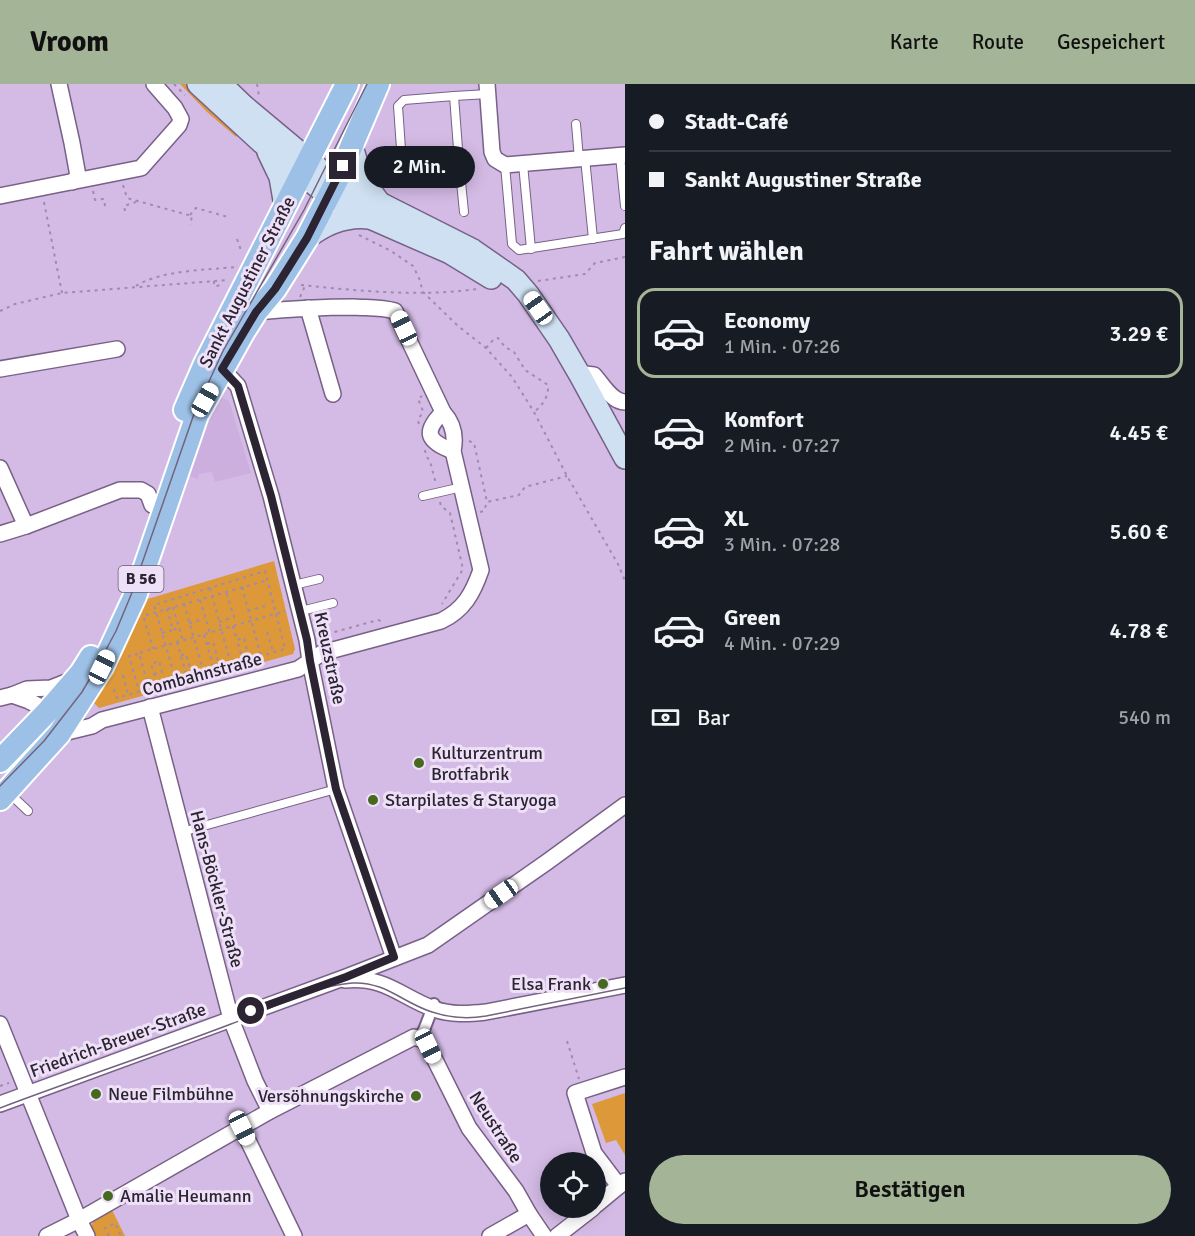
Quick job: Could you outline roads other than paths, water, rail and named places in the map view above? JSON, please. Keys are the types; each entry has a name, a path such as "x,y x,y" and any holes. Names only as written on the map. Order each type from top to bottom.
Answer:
{"main road":[{"path":"198,84 333,188 376,211 473,250 516,279 581,377 625,458"},
{"path":"222,84 244,106 268,137 283,189 285,206"},
{"name":"Sankt Augustiner Straße","path":"0,761 64,712 77,678 106,628 122,592 184,412 205,364 347,84"},
{"name":"Sankt Augustiner Straße","path":"3,795 64,712 102,667 135,597 197,416 256,312 275,289 307,238 333,188 378,84"},
{"path":"268,137 304,136 316,133 326,126"},
{"path":"352,144 376,211"},
{"path":"307,238 321,228 338,221 376,211"}],"street":[{"path":"58,84 78,176 72,182"},
{"path":"0,196 141,168 179,125 181,119 179,113 154,84"},
{"path":"487,89 497,158 523,164 622,155"},
{"path":"256,312 308,308 333,393"},
{"name":"Combahnstraße","path":"6,697 27,689 92,726 102,720 298,669 322,653 426,626 453,615 461,608 481,570 450,422 443,412 395,311 385,308 308,308"},
{"path":"0,369 117,349"},
{"name":"Kreuzstraße","path":"222,369 238,386 271,496 307,640 336,789 394,957"},
{"path":"581,377 585,374 594,375 614,399 625,402"},
{"path":"443,412 429,429 431,436 434,442 454,443"},
{"path":"0,468 26,526"},
{"path":"0,534 120,490 141,490 148,494 152,505"},
{"name":"Combahnstraße","path":"6,697 102,720"},
{"name":"Hans-Böckler-Straße","path":"150,707 231,1019 270,1111"},
{"name":"Friedrich-Breuer-Straße","path":"0,1104 428,945 625,805"},
{"path":"333,981 355,979 372,981 391,987 447,1013 456,1014 486,1012 625,985"},
{"path":"47,1236 270,1111 407,1040 414,1037 419,1038 433,1006"},
{"path":"0,1024 87,1236"},
{"name":"Neustraße","path":"419,1038 428,1046 469,1128 516,1191 544,1236"},
{"path":"606,1197 622,1184 594,1153 575,1093 625,1077"},
{"path":"242,1128 294,1236"},
{"path":"490,1236 529,1214"},
{"path":"557,1236 579,1218"}],"lane":[{"path":"459,162 410,167 402,163 398,106 404,100 454,96 487,89"},
{"path":"454,96 464,212"},
{"path":"576,124 593,238"},
{"path":"622,155 625,206"},
{"path":"497,158 512,244 519,250 622,234 625,228"},
{"path":"523,164 531,249"},
{"path":"423,496 462,487"},
{"path":"294,585 319,579"},
{"path":"300,609 333,603"},
{"path":"182,832 336,789"},
{"path":"3,795 28,811"}],"tram line":[{"path":"0,786 44,741 82,692 116,631 131,595 194,414 223,351 304,210 367,84"},
{"path":"0,1108 202,1035 291,999 337,985 352,983 374,985 432,1012 466,1018 625,988"}],"place":[{"name":"Kulturzentrum Brotfabrik","path":"419,763"},
{"name":"Starpilates & Staryoga","path":"373,800"},
{"name":"Elsa Frank","path":"603,984"},
{"name":"Neue Filmbühne","path":"96,1094"},
{"name":"Versöhnungskirche","path":"416,1096"},
{"name":"Amalie Heumann","path":"108,1196"}]}
